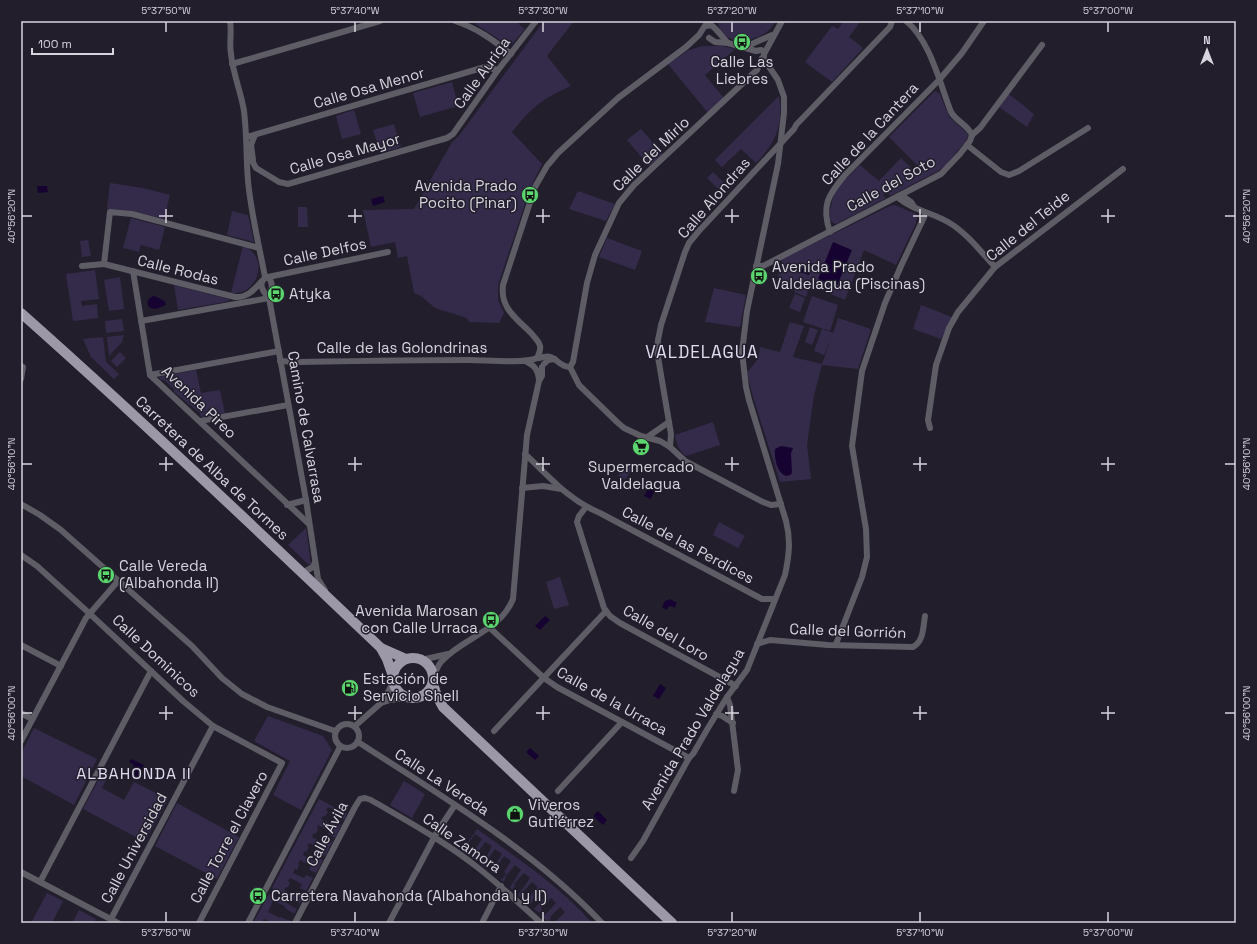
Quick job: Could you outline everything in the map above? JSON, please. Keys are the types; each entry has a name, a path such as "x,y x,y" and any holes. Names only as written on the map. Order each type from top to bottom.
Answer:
{"main road":[{"name":"Carretera de Alba de Tormes","path":"21,313 91,376 381,648 387,659 393,679"},
{"name":"Carretera de Alba de Tormes","path":"381,648 406,659"},
{"path":"443,707 420,698 408,698 400,694 395,689 393,679 395,669 400,662 406,659 415,658 428,664 432,670 437,696 443,707 672,923"},
{"path":"420,698 430,690 433,680"}],"street":[{"path":"230,21 230,54 242,103 249,150 249,187 265,278 261,287 268,295"},
{"path":"232,64 377,21"},
{"path":"455,21 477,29 493,39 511,54"},
{"name":"Calle Auriga","path":"447,138 453,134 498,70 536,21"},
{"path":"706,25 704,35 715,42 728,43 757,51 782,21"},
{"name":"Calle Alondras","path":"670,447 671,434 657,351 661,325 687,245 782,143 796,125 890,26 892,21"},
{"path":"906,21 919,34 925,44 954,118 970,130 972,135"},
{"name":"Calle de la Cantera","path":"830,232 826,221 825,211 827,200 832,190 939,80 962,53 984,21"},
{"path":"706,25 715,26 728,43"},
{"path":"433,680 442,661 450,654 490,628 506,612 513,599 527,435 539,381 542,376 538,363 540,350 539,342 510,312 505,305 502,292 535,187 547,166 558,153 618,98 686,47 699,35 706,25"},
{"path":"709,38 716,34 715,26"},
{"path":"745,47 774,32"},
{"name":"Calle del Mirlo","path":"570,367 573,362 590,269 600,243 619,203 634,185 757,70 774,32"},
{"name":"Calle del Soto","path":"756,266 763,266 941,174 950,166 967,145 972,138 972,135 980,128 1042,45"},
{"name":"Avenida Prado Valdelagua","path":"631,858 716,714 747,670 774,599 785,575 790,549 788,528 782,504 749,400 742,364 744,334 756,266 782,143 784,121 784,97 778,80 763,56 758,58 756,57 757,51"},
{"name":"Calle Osa Menor","path":"246,137 485,67 498,70"},
{"path":"757,70 771,70"},
{"path":"784,121 790,125 796,125"},
{"path":"967,145 1001,172 1009,175 1019,171 1088,128"},
{"path":"249,150 255,135"},
{"name":"Calle Osa Mayor","path":"249,150 254,166 279,182 288,184 447,138"},
{"name":"Calle Alondras","path":"768,157 778,164"},
{"name":"Calle del Teide","path":"930,428 928,420 936,365 949,328 958,312 995,267 1123,169"},
{"path":"911,202 912,190"},
{"path":"899,196 905,204 948,222 960,230 995,267"},
{"path":"899,196 911,202 915,208"},
{"path":"104,264 110,212 132,214 259,248"},
{"path":"836,644 862,577 867,557 866,529 852,446 862,371 885,303 926,214"},
{"name":"Calle Delfos","path":"265,278 388,252"},
{"path":"758,258 773,261"},
{"name":"Calle Rodas","path":"82,266 104,264 242,300"},
{"name":"Avenida Pireo","path":"133,271 150,375 309,524"},
{"path":"265,278 271,280 272,287 268,295"},
{"path":"242,300 265,278"},
{"path":"141,320 268,295"},
{"name":"Camino de Calvarrasa","path":"268,295 306,500 318,579 334,604"},
{"path":"150,375 279,351"},
{"name":"Calle de las Golondrinas","path":"280,361 472,360 525,361 538,363 546,356 551,356 564,367 570,367"},
{"path":"21,379 22,366"},
{"path":"570,367 579,385 617,422 634,433 646,438 660,441 670,447 685,460 755,498 771,505 782,504"},
{"path":"200,421 288,405"},
{"path":"646,438 669,422"},
{"name":"Calle de las Perdices","path":"525,454 557,483 561,489 586,507 600,512 762,599 767,606 769,615"},
{"path":"546,486 549,483 550,478"},
{"name":"Calle de las Perdices","path":"522,488 546,486 561,489"},
{"path":"287,504 306,500"},
{"path":"21,504 61,530 192,646 222,678 242,694 267,707 335,731"},
{"path":"494,731 606,611 599,596 577,522 579,516 586,507"},
{"name":"Calle Dominicos","path":"21,555 37,566 183,701 213,726 282,763"},
{"path":"302,573 313,567 315,562"},
{"path":"21,741 89,613 118,581"},
{"name":"Calle de las Perdices","path":"762,599 774,599"},
{"name":"Calle del Loro","path":"606,611 620,623 736,686"},
{"name":"Calle del Gorrión","path":"757,644 770,640 913,647 918,645 922,639 925,616"},
{"name":"Calle de la Urraca","path":"490,628 544,678 557,687 689,758"},
{"name":"Calle del Gorrión","path":"764,628 770,640"},
{"path":"21,645 61,666"},
{"path":"422,660 450,654"},
{"path":"40,882 151,671"},
{"path":"355,726 381,703 387,694 393,679"},
{"path":"727,697 733,723 738,770 734,792"},
{"path":"381,703 390,700 408,698"},
{"path":"21,714 32,719"},
{"path":"716,714 733,723"},
{"path":"558,791 622,722"},
{"path":"345,723 355,726 359,734 358,742 350,748 340,747 334,736 338,726 345,723"},
{"name":"Calle Universidad","path":"111,919 213,726"},
{"name":"Calle La Vereda","path":"358,742 483,824 550,873 579,899 602,923"},
{"path":"248,923 340,747"},
{"name":"Calle Torre el Clavero","path":"199,923 282,763"},
{"name":"Calle Zamora","path":"360,799 365,798 371,800 434,837 476,866 501,886 541,923"},
{"name":"Calle Ávila","path":"295,923 360,799"},
{"path":"389,923 434,837 455,805"},
{"path":"21,872 118,923"},
{"path":"482,923 501,886"}],"shaded area":[{"path":"477,21 515,21 525,29 513,43 508,45 475,24"},
{"path":"544,21 574,21 547,56 571,86 538,104 525,116 512,132 542,164 530,189 498,285 498,300 504,313 499,323 469,322 467,318 435,308 421,296 414,293 407,256 398,258 395,242 371,247 363,210 414,209 452,142 458,137"},
{"path":"718,21 776,21 768,31 762,35 746,40 738,40 731,39 725,35 720,29"},
{"path":"844,21 861,21 849,37 863,48 832,82 805,62 832,26 838,29"},
{"path":"702,46 722,46 735,49 705,75 724,98 708,113 668,64 689,50"},
{"path":"452,82 458,106 420,117 413,93"},
{"path":"935,91 940,94 949,117 967,133 968,136 965,142 946,165 938,171 890,196 887,192 883,195 886,198 836,224 832,222 830,220 834,195 842,183 860,165 879,181 901,158 913,170 918,166 889,137"},
{"path":"1009,94 1034,114 1027,127 999,107"},
{"path":"779,96 779,125 773,141 763,156 756,163 741,149 722,167 715,160"},
{"path":"354,110 361,134 342,139 336,116"},
{"path":"394,124 401,147 380,153 373,130"},
{"path":"641,129 663,154 650,167 627,140"},
{"path":"713,172 726,185 720,191 707,178"},
{"path":"110,183 143,188 170,195 164,219 133,211 107,209"},
{"path":"37,186 47,186 48,192 38,193"},
{"path":"578,191 615,204 606,221 569,209"},
{"path":"383,196 385,202 373,206 371,199"},
{"path":"895,205 916,214 917,216 916,223 896,265 864,250 845,300 809,285 777,281 782,259 890,206"},
{"path":"298,207 307,207 308,227 298,227"},
{"path":"232,211 248,215 254,242 227,235"},
{"path":"131,218 165,227 159,250 141,245 139,252 123,248"},
{"path":"607,238 642,251 635,270 599,257"},
{"path":"88,240 91,256 82,257 80,241"},
{"path":"833,242 852,250 837,286 818,279"},
{"path":"243,246 251,251 256,258 258,274 254,282 248,288 241,292 231,293"},
{"path":"809,262 813,264 809,275 797,271 799,267 807,270"},
{"path":"95,270 99,299 81,301 82,306 97,304 98,318 73,321 66,274"},
{"path":"120,277 124,309 109,311 104,280"},
{"path":"174,285 228,299 230,301 178,310"},
{"path":"796,286 808,291 806,297 794,292"},
{"path":"714,288 746,295 740,327 705,322"},
{"path":"795,294 805,298 800,312 789,308"},
{"path":"153,296 165,301 166,305 156,309 150,308 148,302"},
{"path":"812,296 838,305 830,331 803,322"},
{"path":"921,305 952,317 941,339 913,329"},
{"path":"838,318 871,329 858,369 822,365 814,395 807,445 811,479 780,482 753,397 747,372 756,361 760,347 780,352 790,322 804,326 793,357 822,364 831,338 824,355 814,351 822,329 833,333"},
{"path":"122,319 124,331 106,333 105,321"},
{"path":"810,327 818,330 812,345 805,342"},
{"path":"124,335 122,342 109,356 107,337"},
{"path":"103,337 106,362 119,374 114,379 91,357 83,339"},
{"path":"120,352 126,358 117,367 111,361"},
{"path":"196,370 201,393 220,390 225,413 202,417 200,413 174,392 174,389 159,377"},
{"path":"713,422 720,445 686,456 681,452 675,435"},
{"path":"781,446 793,448 791,453 792,473 786,476 780,472 775,456 775,449"},
{"path":"626,463 633,467 625,480 618,476"},
{"path":"651,484 657,488 650,499 644,496"},
{"path":"719,522 745,536 738,548 713,535"},
{"path":"306,528 311,564 310,566 288,545"},
{"path":"560,577 569,605 554,609 546,582"},
{"path":"670,599 677,603 674,608 672,606 668,607 667,610 662,607 665,601"},
{"path":"545,616 550,620 540,630 535,626"},
{"path":"660,684 666,688 659,699 653,696"},
{"path":"268,716 323,736 332,750 301,810 273,795 290,761 254,741"},
{"path":"34,728 97,759 74,805 21,776 21,754"},
{"path":"530,748 539,756 535,760 526,752"},
{"path":"131,759 144,765 136,780 129,776 134,765 129,762"},
{"path":"103,771 109,774 102,788 124,800 134,782 168,799 145,842 83,809"},
{"path":"404,781 425,794 412,818 390,805"},
{"path":"319,799 347,814 344,820 337,816 339,813 328,807 326,810 328,812 321,819 332,825 335,821 341,825 335,838 328,834 330,831 318,825 316,834 314,833 312,837 323,843 325,839 332,842 325,856 318,852 320,848 309,843 307,846 309,847 306,852 304,851 303,855 314,861 316,857 323,860 316,873 309,870 311,866 300,860 297,870 295,869 293,873 304,878 306,875 313,878 306,891 300,888 302,884 290,878 288,881 290,883 284,890 295,896 297,893 304,896 300,903 272,888"},
{"path":"177,803 239,837 217,879 155,846"},
{"path":"598,811 607,820 603,825 593,816"},
{"path":"477,829 552,885 592,923 554,923 565,912 560,907 550,917 551,918 548,922 543,917 556,903 551,898 541,908 542,910 539,913 534,909 547,895 542,890 532,900 533,901 530,905 526,901 538,887 532,882 523,892 525,894 521,898 518,895 530,878 524,873 514,884 515,886 512,890 510,887 521,870 515,865 505,877 506,878 503,882 501,880 506,874 504,872 511,861 504,856 495,869 497,870 494,874 491,872 502,854 495,849 486,862 488,863 485,867 482,865 492,846 485,842 476,855 478,856 475,860 472,858 482,839 475,834 466,847 468,849 465,853 462,851"},
{"path":"47,893 63,901 52,923 31,923"},
{"path":"269,894 297,909 294,914 285,908 285,906 273,901 268,912 280,918 291,921 290,923 273,923 264,919 261,923 253,923"},
{"path":"79,910 96,919 94,923 72,923"}],"place":[{"name":"Calle Las Liebres","path":"742,42"},
{"name":"Avenida Prado Pocito (Pinar)","path":"530,195"},
{"name":"Avenida Prado Valdelagua (Piscinas)","path":"759,276"},
{"name":"Atyka","path":"276,294"},
{"name":"Supermercado Valdelagua","path":"641,447"},
{"name":"Calle Vereda (Albahonda II)","path":"106,575"},
{"name":"Avenida Marosan con Calle Urraca","path":"491,620"},
{"name":"Estación de Servicio Shell","path":"350,688"},
{"name":"Viveros Gutiérrez","path":"515,814"},
{"name":"Carretera Navahonda (Albahonda I y II)","path":"258,896"}],"district":[{"name":"VALDELAGUA","path":"702,352"},
{"name":"ALBAHONDA II","path":"134,773"}]}
